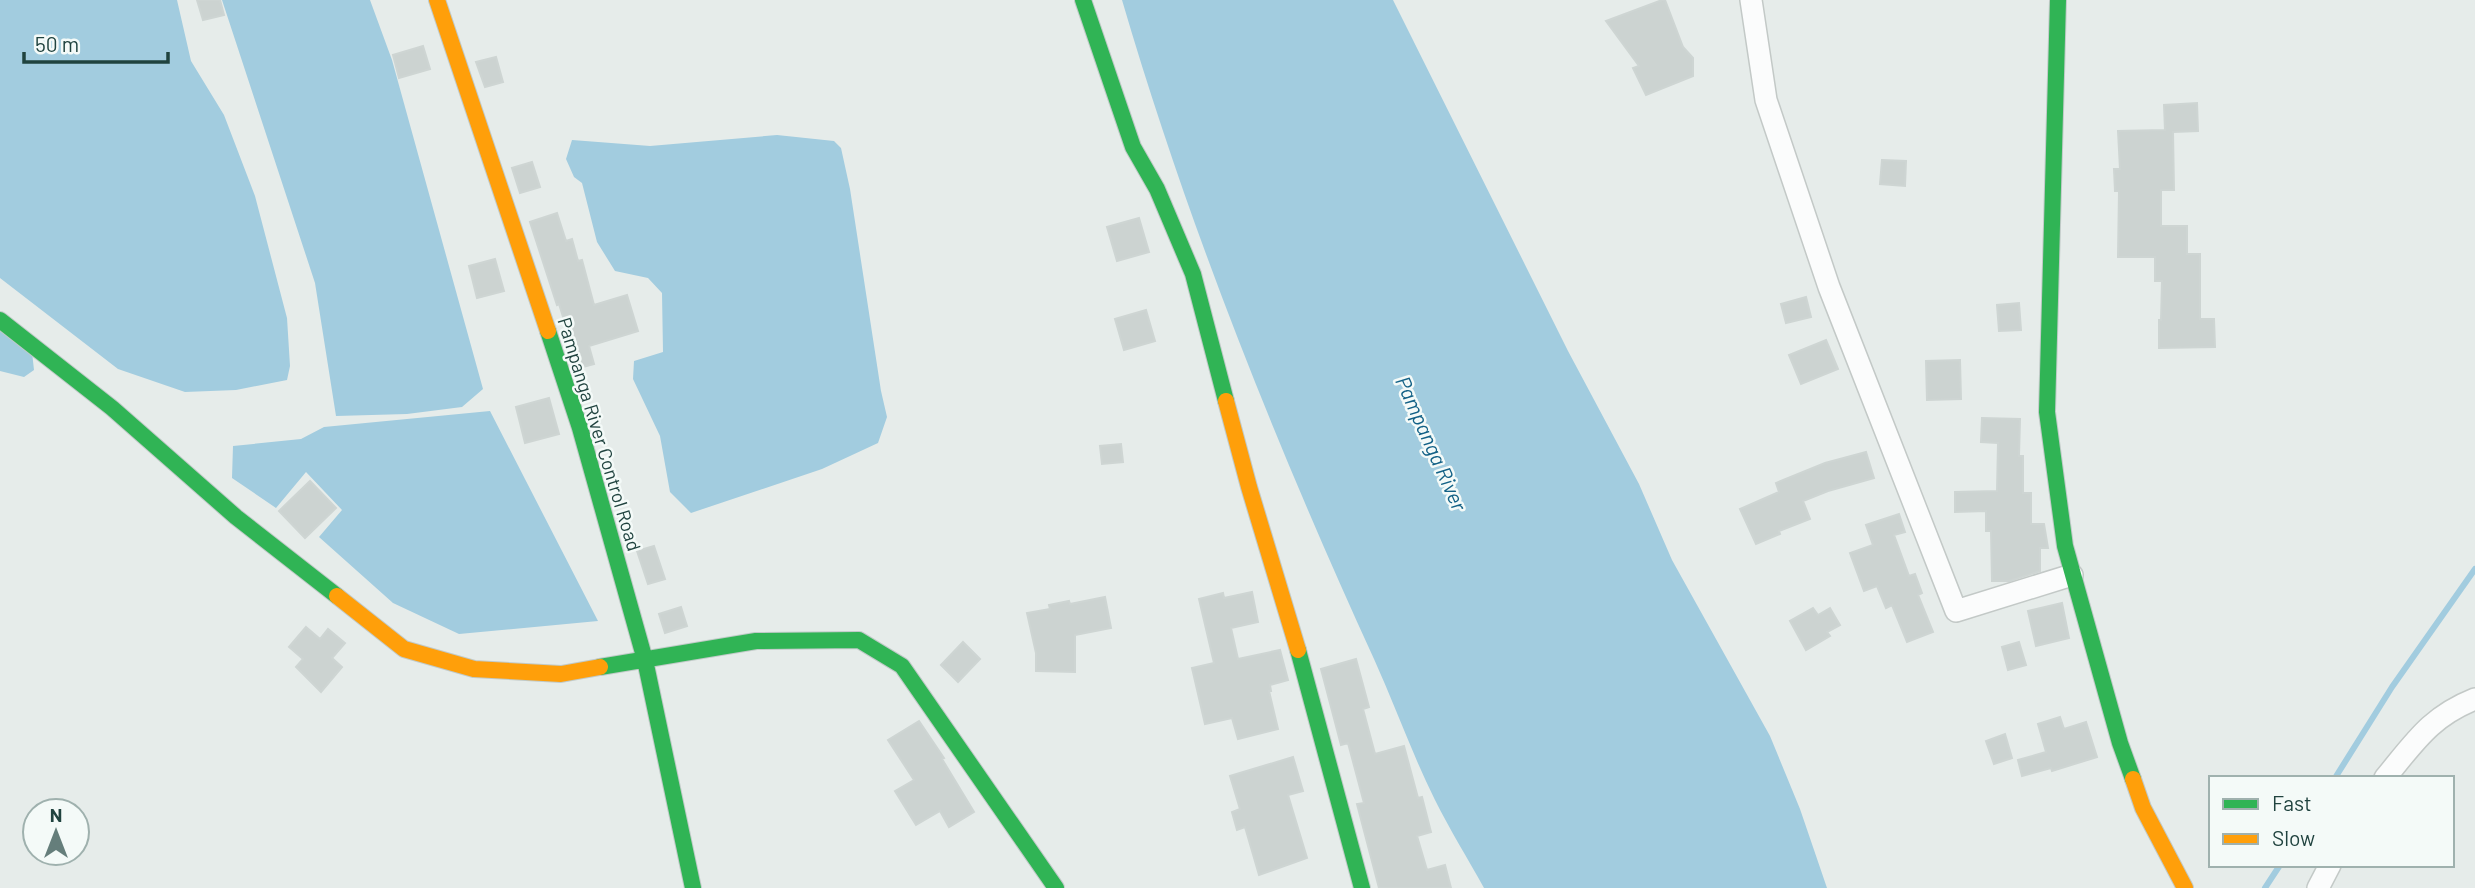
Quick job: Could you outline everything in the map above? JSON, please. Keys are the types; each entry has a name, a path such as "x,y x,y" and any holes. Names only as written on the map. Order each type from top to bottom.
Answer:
{"street":[{"name":"Pampanga River Control Road","path":"437,0 580,428 645,660 693,888"},
{"path":"1083,0 1133,146 1157,189 1193,274 1249,487 1282,592 1362,888"},
{"path":"1751,0 1770,112 1829,287 1956,611 2072,575"},
{"path":"2058,0 2047,412 2065,546 2120,743 2139,795 2185,888"},
{"path":"0,320 112,408 236,517 404,649 474,669 561,674 756,641 859,640 902,666 1056,888"},
{"path":"2387,776 2431,723 2456,706 2475,699"},
{"path":"2318,888 2329,867"}],"water":[{"path":"0,0 177,0 191,61 224,115 255,196 287,318 290,366 287,380 236,390 185,392 118,369 0,278"},
{"path":"222,0 370,0 392,60 483,389 462,407 407,414 336,416 315,283"},
{"name":"Pampanga River","path":"1122,0 1393,0 1568,351 1639,484 1672,560 1770,736 1800,809 1827,888 1484,888 1427,783 1269,416 1175,168"},
{"path":"777,135 834,141 841,148 887,417 878,443 822,469 691,513 670,492 660,436 633,379 634,361 663,352 662,293 648,278 615,271 597,242 582,183 574,177 566,159 572,140 650,146"},
{"path":"0,328 32,352 34,370 24,377 0,371"},
{"path":"490,411 598,621 459,634 393,603 319,537 342,510 306,472 276,508 232,478 233,446 301,439 324,427"}],"building":[{"path":"197,0 220,0 224,15 203,20"},
{"path":"1665,0 1683,47 1693,58 1693,76 1646,95 1633,68 1639,66 1606,21"},
{"path":"423,46 430,69 399,78 393,55"},
{"path":"496,57 503,82 485,87 476,62"},
{"path":"2197,103 2198,131 2173,132 2174,190 2161,190 2161,226 2187,226 2187,254 2200,254 2200,319 2214,319 2215,347 2159,348 2162,281 2155,281 2155,257 2118,257 2119,191 2115,191 2114,169 2120,169 2118,131 2165,130 2164,105"},
{"path":"1882,160 1906,161 1905,186 1880,184"},
{"path":"532,162 540,187 520,193 512,168"},
{"path":"557,213 566,241 572,239 578,261 582,260 594,305 627,295 638,331 589,346 594,364 579,368 530,222"},
{"path":"1139,218 1149,252 1117,261 1107,227"},
{"path":"495,259 504,291 477,298 469,266"},
{"path":"1806,297 1811,317 1786,323 1781,304"},
{"path":"2019,303 2021,330 1999,331 1997,305"},
{"path":"1146,310 1155,341 1124,350 1115,319"},
{"path":"1826,340 1838,369 1801,384 1789,355"},
{"path":"1960,360 1961,399 1927,400 1926,361"},
{"path":"549,398 559,434 525,443 516,407"},
{"path":"1982,418 2020,419 2019,456 2023,456 2023,493 2031,493 2031,524 2044,524 2048,548 2040,548 2040,571 2009,581 1992,581 1991,531 1986,531 1986,511 1955,512 1955,492 1997,491 1998,443 1981,442"},
{"path":"1121,444 1123,462 1102,464 1100,446"},
{"path":"1866,452 1874,478 1803,501 1810,519 1779,531 1780,534 1756,544 1740,509 1779,492 1776,483 1825,463"},
{"path":"310,481 336,508 305,538 279,511"},
{"path":"1899,514 1905,532 1894,535 1909,576 1915,574 1922,593 1918,595 1933,632 1907,642 1892,605 1886,608 1877,586 1864,591 1850,553 1873,545 1866,525"},
{"path":"654,546 665,579 648,584 637,551"},
{"path":"1252,592 1258,622 1231,628 1238,659 1280,650 1288,680 1270,685 1278,729 1238,739 1232,718 1205,724 1192,668 1214,663 1199,599 1223,593 1224,598"},
{"path":"1105,597 1111,628 1075,635 1075,672 1036,671 1036,653 1027,613 1050,609 1049,605"},
{"path":"2062,603 2069,638 2036,646 2028,611"},
{"path":"681,607 687,626 665,633 659,614"},
{"path":"1813,608 1818,615 1830,608 1840,625 1827,632 1830,636 1806,650 1790,621"},
{"path":"306,627 320,639 328,629 345,643 332,658 342,667 321,692 296,667 303,659 289,647"},
{"path":"963,642 980,659 958,682 941,665"},
{"path":"2019,642 2026,665 2008,670 2002,647"},
{"path":"1356,659 1369,707 1363,709 1375,754 1404,746 1418,798 1422,797 1431,832 1417,836 1427,870 1445,865 1451,888 1379,888 1357,804 1364,803 1348,743 1341,745 1321,669"},
{"path":"2060,717 2064,729 2086,722 2097,757 2052,771 2051,768 2022,776 2018,760 2046,752 2038,724"},
{"path":"919,721 944,758 942,759 974,812 949,827 940,811 916,825 895,791 914,780 888,740"},
{"path":"2005,734 2012,758 1994,764 1986,741"},
{"path":"1293,757 1303,791 1288,795 1307,858 1259,875 1245,827 1237,830 1232,812 1240,809 1230,776"}],"waterway":[{"path":"2336,776 2392,687 2475,569"},
{"path":"2265,888 2279,867"}],"traffic: fast":[{"path":"1083,0 1133,147 1157,189 1193,274 1226,401"},
{"path":"2058,0 2047,412 2065,546 2120,743 2133,779"},
{"path":"0,320 112,408 236,517 337,596"},
{"path":"548,331 580,428 645,660 693,888"},
{"path":"600,667 756,641 859,640 902,666 1056,888"},
{"path":"1298,650 1362,888"}],"traffic: slow":[{"path":"437,0 548,331"},
{"path":"1226,401 1298,650"},
{"path":"337,596 404,649 474,669 561,674 600,667"},
{"path":"2133,779 2143,808 2185,888"}]}
